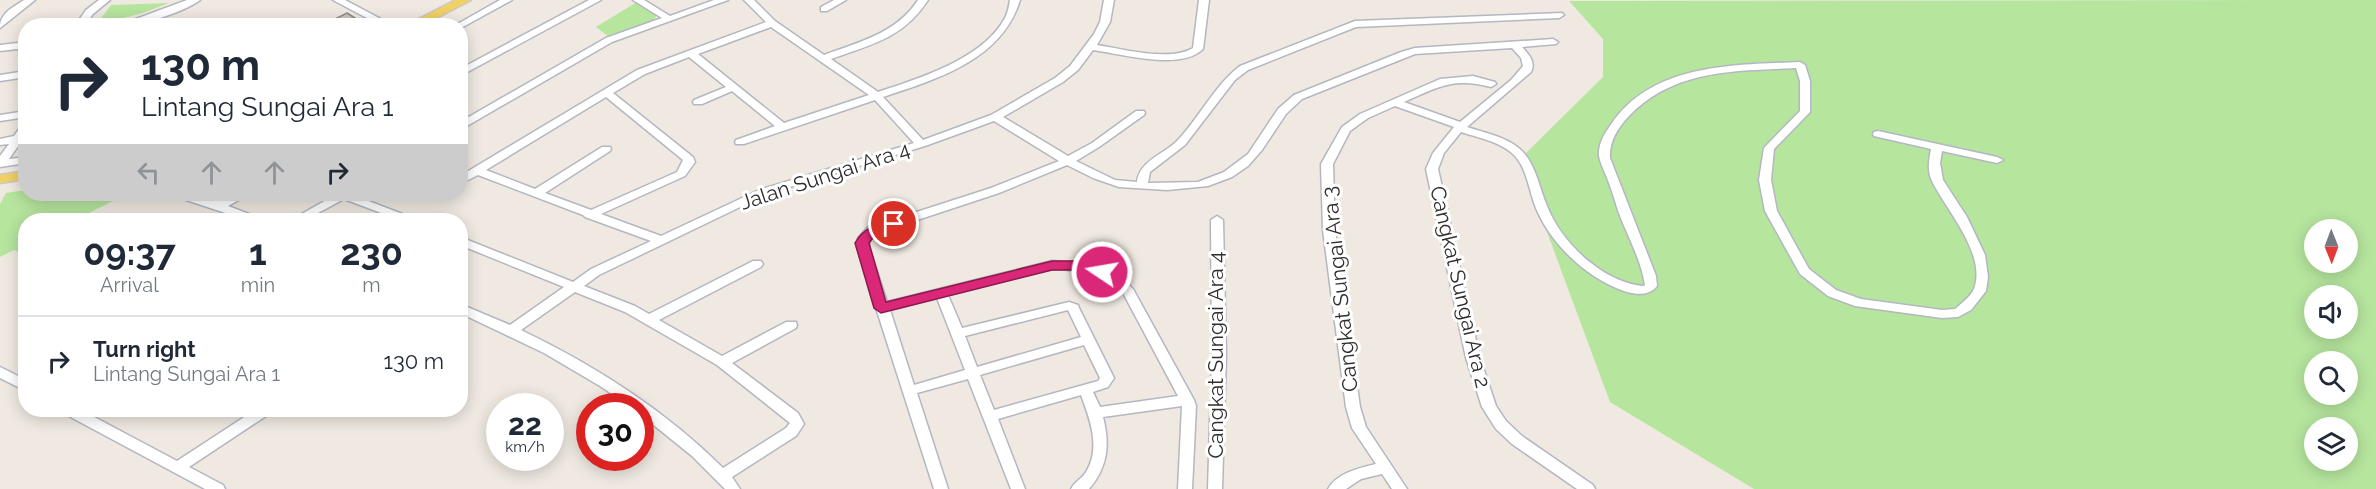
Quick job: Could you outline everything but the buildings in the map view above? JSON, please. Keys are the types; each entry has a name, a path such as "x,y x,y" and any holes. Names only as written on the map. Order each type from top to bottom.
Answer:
{"main road":[{"path":"428,18 465,0"},
{"path":"446,18 480,0"},
{"path":"0,179 18,176"},
{"path":"0,186 18,183"}],"street":[{"path":"0,25 6,17 30,0"},
{"path":"85,18 89,12 105,0"},
{"path":"147,18 195,0"},
{"path":"338,0 375,18"},
{"path":"468,21 507,0"},
{"path":"468,69 596,0"},
{"path":"638,0 669,19"},
{"path":"468,122 609,40 723,0"},
{"path":"749,0 772,22 876,95 921,144"},
{"path":"824,9 841,0"},
{"path":"824,58 891,32 908,20 923,0"},
{"path":"740,142 936,75 968,58 1000,31 1009,18 1015,0"},
{"name":"Jalan Sungai Ara 4","path":"512,330 595,272 763,192 921,144 995,117 1059,80 1074,68 1092,46 1105,22 1109,0"},
{"path":"1092,46 1173,57 1189,55 1198,49 1204,0"},
{"path":"340,17 359,9"},
{"path":"1142,186 1143,174 1146,170 1181,143 1232,78 1244,68 1270,56 1360,23 1385,24 1559,15"},
{"path":"468,177 641,72 772,22"},
{"path":"995,117 1112,183 1142,186 1199,184 1223,177 1243,165 1255,153 1286,105 1298,97 1404,54 1415,51 1552,42"},
{"name":"Cangkat Sungai Ara 2","path":"1515,45 1529,62 1527,70 1461,127 1437,153 1432,169 1473,358 1489,407 1501,425 1517,440 1588,489"},
{"path":"0,48 18,46"},
{"path":"690,53 783,127"},
{"path":"1394,102 1461,127 1517,152 1524,162 1551,226 1569,247 1593,269 1611,281 1628,289 1645,290 1651,286 1650,270 1624,212 1605,158 1606,139 1625,113 1654,90 1674,79 1702,72 1800,66 1805,81 1805,112 1769,148 1765,180 1771,211 1804,272 1832,293 1874,307 1942,314 1958,313 1966,308 1980,291 1982,277 1979,255 1961,217 1937,180 1934,163 1937,147"},
{"path":"0,78 18,75"},
{"name":"Cangkat Sungai Ara 3","path":"1400,489 1359,428 1353,407 1329,230 1327,164 1346,129 1364,116 1440,82 1473,79 1491,84"},
{"path":"698,102 734,87"},
{"path":"589,215 681,174 689,162 689,159 606,92"},
{"path":"941,489 862,243 867,234 1004,187 1069,160 1115,132 1140,113"},
{"path":"0,117 18,115"},
{"path":"1878,134 1997,160"},
{"path":"0,142 18,139"},
{"path":"0,164 18,143"},
{"path":"535,194 606,149"},
{"path":"0,164 18,161"},
{"path":"477,171 660,240"},
{"path":"199,201 221,205 240,213"},
{"path":"218,201 221,205"},
{"path":"221,205 229,201"},
{"path":"310,213 331,201"},
{"path":"362,201 392,213"},
{"name":"Cangkat Sungai Ara 4","path":"1215,489 1219,355 1217,220"},
{"path":"468,244 630,309 722,362 793,417 796,424 792,432 723,476"},
{"path":"649,320 757,264"},
{"path":"881,308 1052,265 1083,266 1102,272 1126,289 1187,400 1189,406 1185,489"},
{"path":"941,292 1018,489"},
{"path":"957,334 1069,306 1073,308 1107,378 1106,382 989,416"},
{"path":"468,312 512,330 580,366 612,386 657,418 723,476 733,489"},
{"path":"722,362 791,325"},
{"path":"909,391 1087,340"},
{"path":"0,372 18,382"},
{"path":"1082,488 1097,467 1101,442 1095,413 1088,395"},
{"path":"1095,413 1187,400"},
{"path":"83,417 218,489"},
{"path":"177,468 254,417"},
{"path":"1335,489 1357,474 1384,468"}],"green space":[{"path":"2376,0 2376,489 1754,489 1610,402 1520,159 1603,77 1603,39 1569,1"},
{"path":"637,2 657,15 653,21 608,36 596,27"},
{"path":"169,3 123,18 101,18 111,5"},
{"path":"18,191 18,201 113,201 89,213 18,213 18,252 14,250 0,257 0,204 6,193"}],"route":[{"path":"894,224 872,231 867,234 862,243 881,308 1052,265 1083,266 1102,272"}]}
